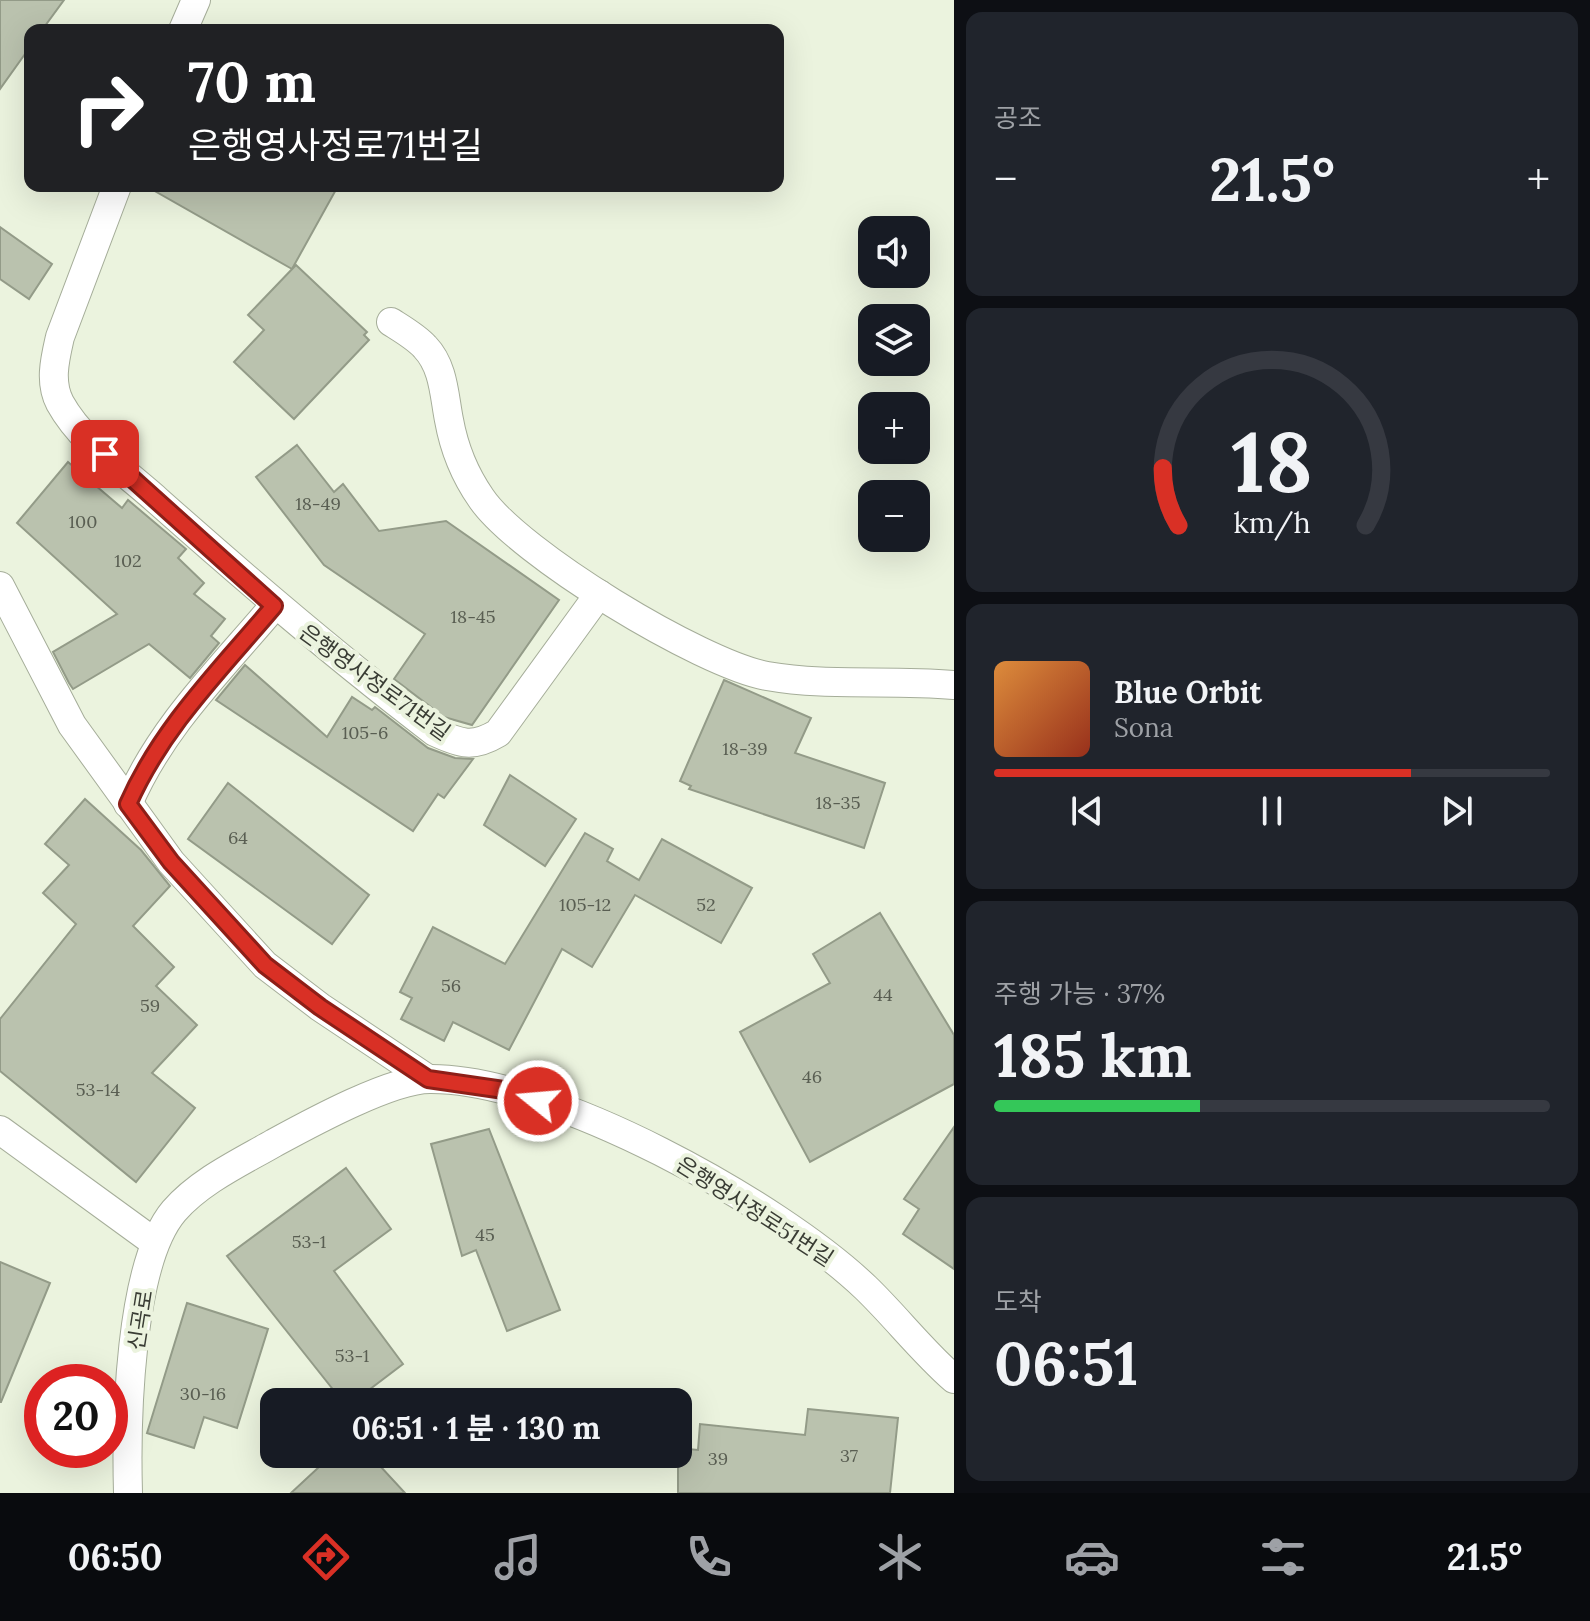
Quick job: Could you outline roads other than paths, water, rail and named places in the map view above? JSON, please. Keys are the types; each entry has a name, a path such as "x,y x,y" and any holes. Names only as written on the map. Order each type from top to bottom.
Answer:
{"lane":[{"path":"186,24 196,0"},
{"name":"은행영사정로71번길","path":"115,192 60,337 54,364 54,382 60,402 105,454 274,606 435,732 459,743 478,745 498,733 599,594"},
{"path":"391,322 426,347 444,380 460,461 482,501 523,539 599,594 646,624 762,675 824,685 904,680 954,685"},
{"name":"은행영사정로51번길","path":"0,586 72,725 171,862 265,965 320,1007 428,1079 511,1091 673,1157 725,1186 828,1256 865,1287 954,1379"},
{"path":"128,804 146,763 176,719 274,606"},
{"name":"은행영사정로51번길","path":"154,1242 175,1211 201,1188 249,1157 329,1113 428,1079"},
{"path":"0,1130 154,1242"},
{"name":"신곡로","path":"128,1493 127,1451 135,1339 154,1242"}]}
